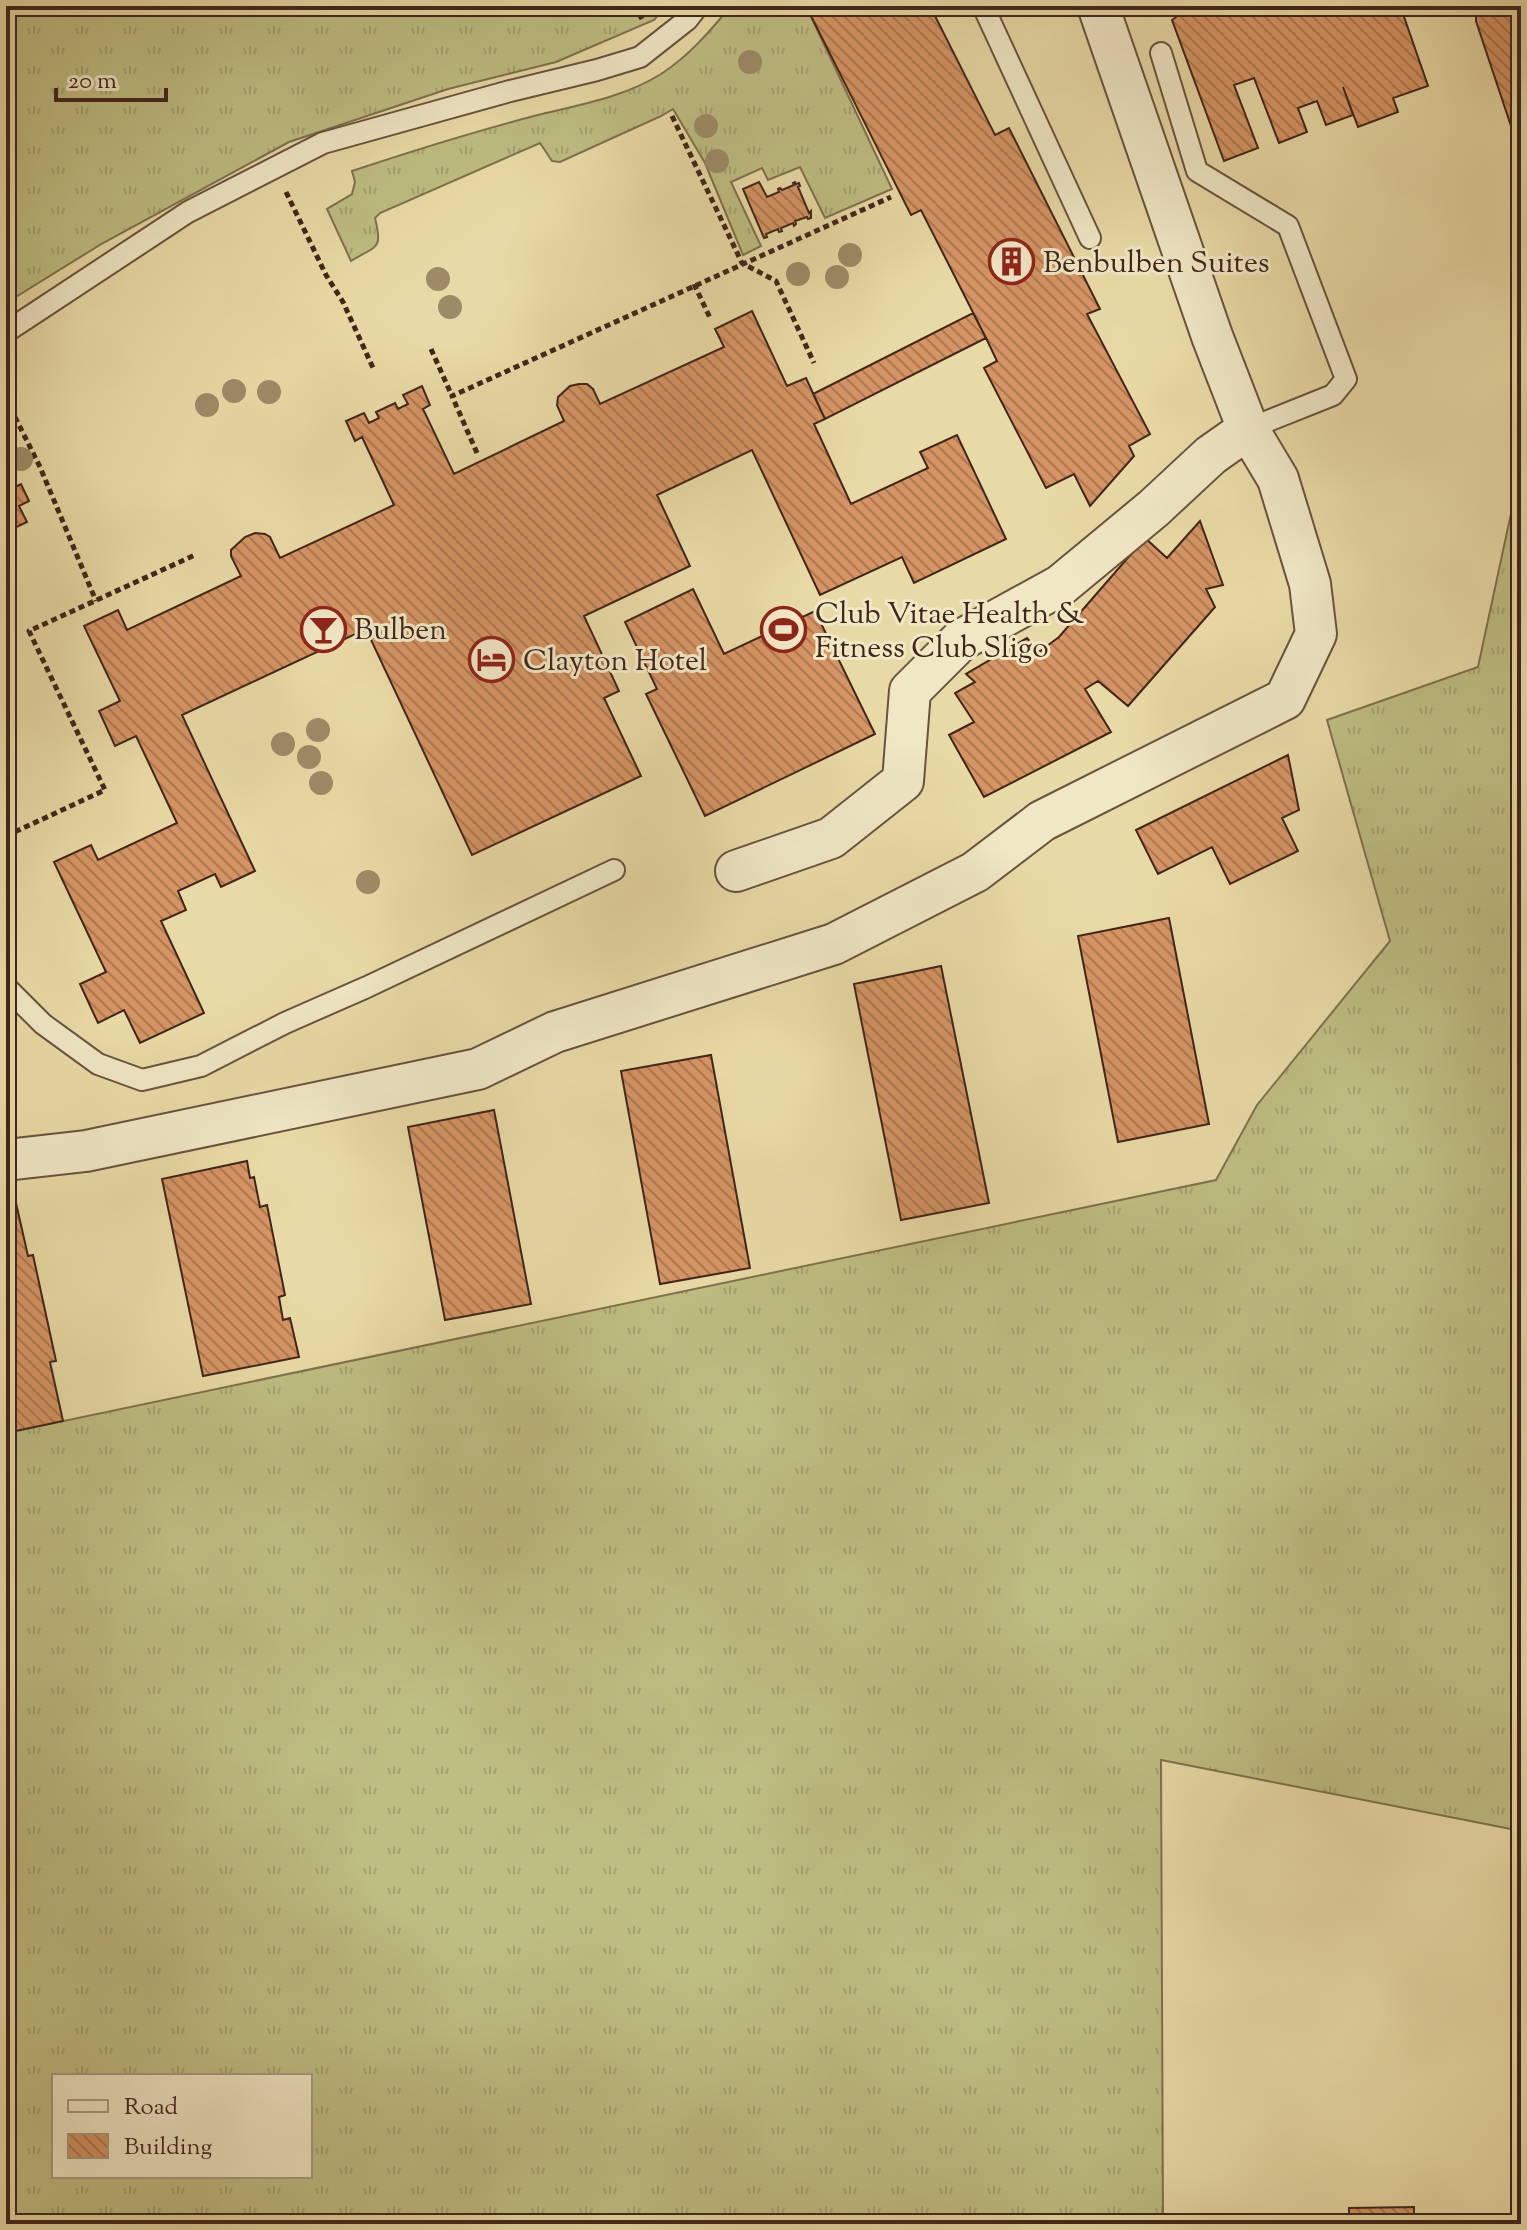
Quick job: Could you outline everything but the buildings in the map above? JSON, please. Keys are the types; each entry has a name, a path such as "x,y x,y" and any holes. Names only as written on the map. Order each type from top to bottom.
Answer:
{"street":[{"path":"6,1160 77,1153 478,1069 555,1032 834,944 975,872 1042,821 1285,699 1316,634 1310,584 1278,479 1248,429 1212,336 1098,6"},
{"path":"736,871 831,838 903,781 910,691 961,640 1061,585 1154,508 1211,455 1248,429"}],"lane":[{"path":"6,332 188,212 323,143 640,57 687,20 698,6"},
{"path":"983,6 1090,238"},
{"path":"1161,53 1197,171 1288,226 1346,379 1333,395 1248,429"},
{"path":"6,987 43,1024 98,1064 142,1080 201,1066 285,1023 614,870"}],"path":[{"path":"672,116 742,263 776,281 814,363"},
{"path":"289,197 374,370"},
{"path":"452,396 891,197"},
{"path":"694,284 711,320"},
{"path":"431,349 477,453"},
{"path":"6,399 40,467 96,601"},
{"path":"6,836 105,790 29,631 195,555"}],"green space":[{"path":"6,6 666,6 654,20 556,62 448,89 289,142 103,243 6,303"},
{"path":"731,6 806,6 892,189 825,218 800,167 768,180 762,168 731,182 761,246 743,255 705,163 673,109 560,162 552,161 540,143 380,213 375,218 376,246 351,261 327,209 352,194 355,182 352,171 465,135 631,89 661,74 681,59"},
{"path":"1521,467 1521,1831 1161,1760 1163,2224 6,2224 6,1433 1216,1180 1257,1105 1390,941 1327,720 1478,667"}],"place":[{"name":"Benbulben Suites","path":"1012,262"},
{"name":"Bulben","path":"323,629"},
{"name":"Club Vitae Health & Fitness Club Sligo","path":"784,630"},
{"name":"Clayton Hotel","path":"492,660"}]}
